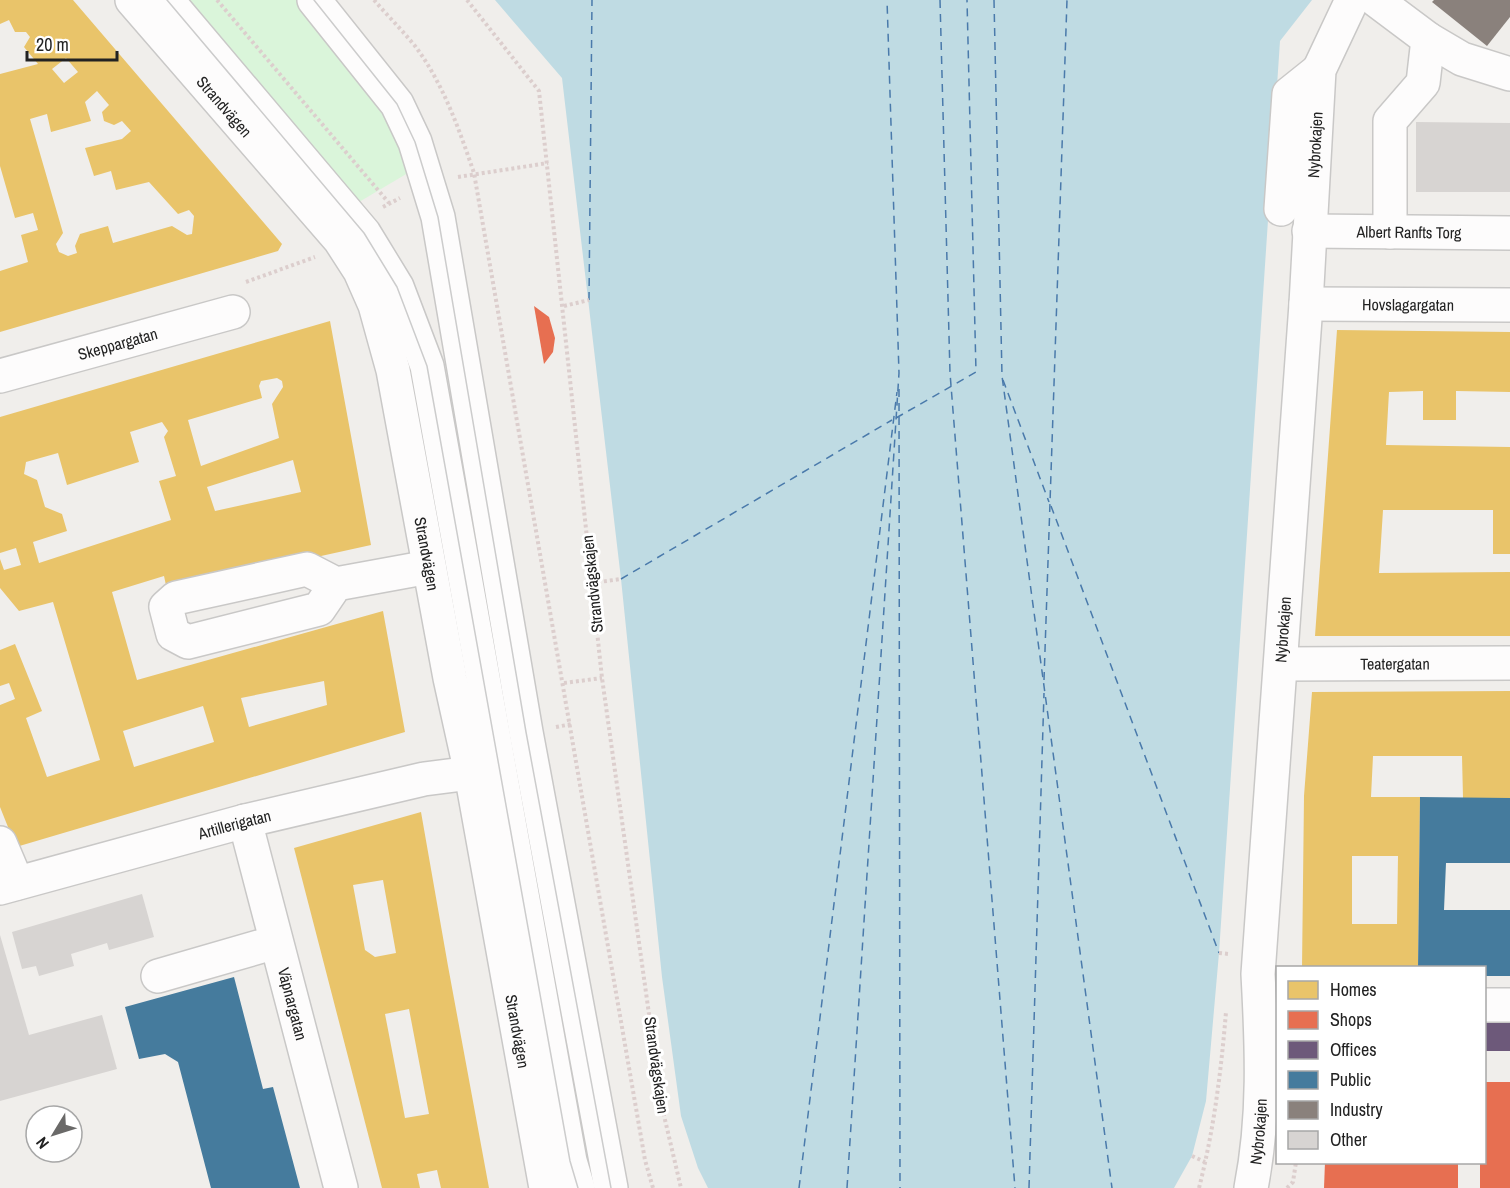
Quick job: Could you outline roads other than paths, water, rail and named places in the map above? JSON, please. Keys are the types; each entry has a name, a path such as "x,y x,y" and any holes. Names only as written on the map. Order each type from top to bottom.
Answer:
{"street":[{"name":"Strandvägen","path":"132,0 340,240 360,271 375,305 393,370 429,567 471,773 546,1188"},
{"name":"Strandvägen","path":"167,0 364,233 397,287 428,366 488,712 570,1161 578,1188"},
{"path":"314,0 397,104 415,142 436,206 520,701 611,1188"},
{"path":"343,0 377,39 420,104 448,179 460,228 629,1188"},
{"name":"Nybrokajen","path":"1251,1188 1262,1115 1263,1067 1258,974 1306,304 1319,70 1352,0"},
{"path":"1376,0 1428,39 1462,58 1510,74"},
{"path":"1390,232 1390,122 1423,83 1428,39"},
{"name":"Nybrokajen","path":"1281,209 1289,94 1319,70"},
{"name":"Albert Ranfts Torg","path":"1309,231 1510,233"},
{"name":"Hovslagargatan","path":"1306,304 1510,305"},
{"name":"Skeppargatan","path":"0,376 233,312"},
{"path":"336,584 429,567"},
{"name":"Teatergatan","path":"1281,664 1510,663"},
{"name":"Artillerigatan","path":"8,886 245,821 424,779 471,773"},
{"name":"Väpnargatan","path":"245,821 341,1188"},
{"path":"0,843 8,886"},
{"path":"158,976 276,942"},
{"path":"1486,1005 1510,1005"},
{"path":"1263,1067 1272,1042 1276,1039"}],"water":[{"path":"495,0 1312,0 1280,41 1219,953 1206,1101 1192,1156 1174,1188 708,1188 698,1168 681,1116 662,977 621,579 562,78"}],"tram line":[{"path":"167,0 364,233 397,287 427,366 570,1161 578,1188"},
{"path":"314,0 397,104 415,142 438,217 526,732 611,1188"}]}
